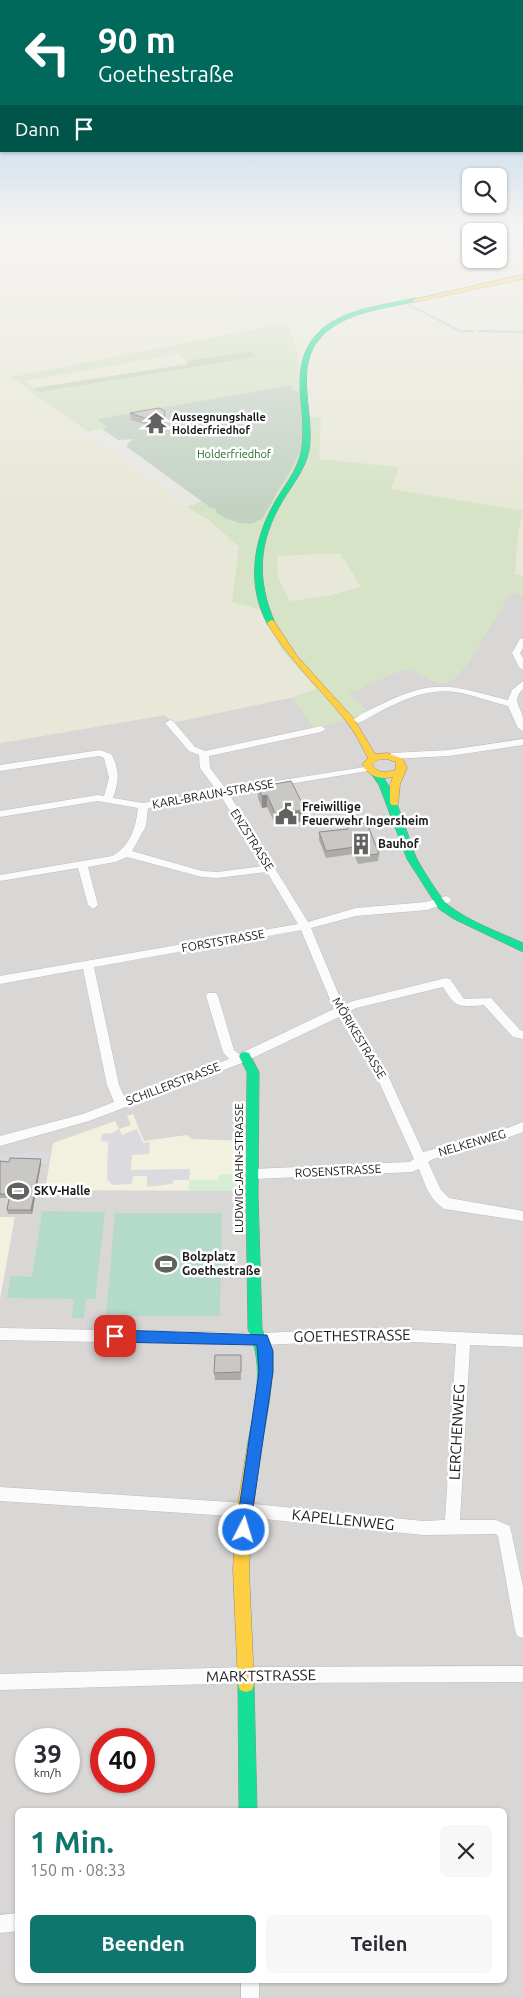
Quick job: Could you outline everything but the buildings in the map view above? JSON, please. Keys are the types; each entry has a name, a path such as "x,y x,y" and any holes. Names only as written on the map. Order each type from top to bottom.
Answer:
{"street":[{"path":"341,319 322,333 312,344 305,356 304,382 307,443 302,460 264,531 256,572 265,610 274,630 287,650 339,706 358,720 390,756 400,761 395,812"},
{"path":"523,642 516,653 523,667"},
{"path":"523,684 514,692 512,704 523,728"},
{"path":"358,720 410,696 436,688 453,690 512,704"},
{"path":"339,706 370,752 372,767 384,784 412,859 430,888 443,901 475,923 523,948"},
{"path":"170,723 192,749 204,754 320,729"},
{"path":"372,767 390,756 449,753 523,742"},
{"path":"0,768 100,753 108,756 115,772 115,782 108,799"},
{"path":"372,767 399,771 449,753"},
{"name":"ENZSTRASSE","path":"204,754 205,768 223,792 305,926"},
{"name":"KARL-BRAUN-STRASSE","path":"0,814 87,799 108,799 143,806 372,767"},
{"path":"0,878 115,858 126,853 141,826 143,806"},
{"path":"126,853 202,874 217,875 270,868"},
{"path":"82,864 93,905"},
{"name":"FORSTSTRASSE","path":"0,980 88,966 305,926 356,912 428,906 443,901"},
{"name":"MÖRIKESTRASSE","path":"305,926 340,1010 380,1069 436,1193 444,1202 479,1210 523,1216"},
{"path":"88,966 113,1085 121,1104"},
{"name":"SCHILLERSTRASSE","path":"0,1141 85,1118 238,1059 340,1010 446,982 456,1001 465,1004 487,1001 517,1034 523,1035"},
{"path":"212,996 229,1052 238,1059"},
{"name":"LUDWIG-JAHN-STRASSE","path":"238,1059 253,1072 252,1174 255,1329 262,1339 266,1351 266,1372 245,1510 241,1569 246,1675 248,1808"},
{"name":"NELKENWEG","path":"422,1162 429,1155 496,1137 523,1127"},
{"name":"ROSENSTRASSE","path":"252,1174 412,1167 422,1162"},
{"name":"GOETHESTRASSE","path":"0,1334 262,1339 372,1334 523,1341"},
{"name":"LERCHENWEG","path":"452,1528 462,1337"},
{"name":"KAPELLENWEG","path":"0,1494 245,1510 424,1528 496,1527 505,1531 523,1630"},
{"name":"MARKTSTRASSE","path":"0,1682 246,1675 523,1674"},
{"path":"0,1924 15,1922"},
{"path":"250,1983 250,1998"}],"shaded area":[{"path":"0,319 523,319 523,511 391,489 399,467 318,459 321,417 303,416 287,323 11,377 187,507 210,521 239,547 233,594 261,610 282,650 317,690 303,695 172,723 165,715 0,743"},
{"path":"250,351 256,357 40,392 34,388 188,364 186,361"},
{"path":"180,354 189,364 34,388 24,381"},
{"path":"523,514 523,576 514,574 518,534"},
{"path":"340,553 361,587 290,601 278,578 276,556"},
{"path":"511,592 523,595 523,1998 0,1998 0,743 165,715 172,722 293,697 314,728 368,713 348,693 402,670 411,670 440,684 453,680 467,664"},
{"path":"133,1114 144,1141 187,1135 192,1139 248,1141 242,1191 45,1190 53,1143 115,1121 119,1129 131,1125 127,1116"},
{"path":"111,1115 115,1121 39,1147 38,1138"},
{"path":"119,1129 122,1135 137,1129 143,1143 150,1142 149,1154 132,1155 131,1170 190,1169 189,1180 174,1180 172,1184 147,1187 147,1176 133,1176 132,1184 112,1185 107,1179 108,1142 101,1141 102,1134 112,1133"},
{"path":"51,1152 49,1163 11,1162 0,1165 0,1156"},
{"path":"0,1217 15,1217 0,1299"},
{"path":"439,1649 440,1663 376,1664 375,1650"}],"green space":[{"path":"287,323 298,353 302,391 292,391 290,385 97,419 107,427 88,432 11,377","holes":["250,351 255,357 40,392 25,381 180,354 186,361"]},
{"name":"Holderfriedhof","path":"291,385 292,391 302,391 304,442 296,461 262,519 250,524 232,521 216,512 216,509 211,508 127,447 127,444 134,439 118,440 102,429 107,427 97,419"},
{"path":"303,416 321,417 319,459 399,467 391,489 523,511 518,534 515,574 523,576 523,595 511,593 467,664 453,680 440,684 411,670 402,670 349,693 369,713 361,717 314,728 293,697 316,689 282,650 261,610 232,602 239,547 210,521 187,507 201,501 211,508 217,509 232,523 247,524 259,521 280,490","holes":["340,553 361,587 326,596 290,601 278,578 277,556"]},
{"path":"236,1159 247,1159 245,1185 242,1191 189,1191 189,1180 218,1180 218,1175 235,1174"},
{"path":"42,1211 105,1212 95,1299 86,1299 84,1318 72,1318 74,1299 7,1298 11,1276 32,1277"},
{"name":"Bolzplatz Goethestraße","path":"115,1213 222,1213 220,1316 106,1316"}],"waterway":[{"path":"437,319 460,331 473,331"},
{"path":"478,331 523,332"}],"traffic: fast":[{"path":"271,623 260,592 258,576 260,546 271,516 298,471 305,451 307,423 303,379 304,365 308,352 315,340 325,330 344,319"},
{"path":"377,775 384,784 412,859 443,906 458,916 523,948"},
{"path":"245,1056 253,1072 252,1195 255,1329 265,1357 265,1387 254,1448"},
{"path":"246,1684 248,1808"}],"traffic: slow":[{"path":"271,623 294,658 351,721 363,738 372,757"},
{"path":"395,803 395,784 402,768 400,761 382,755 374,757 367,764 375,774 387,775 396,773"},
{"path":"246,1684 241,1569 245,1510 254,1448"}],"place":[{"name":"Aussegnungshalle Holderfriedhof","path":"156,423"},
{"name":"Freiwillige Feuerwehr Ingersheim","path":"286,814"},
{"name":"Bauhof","path":"361,844"},
{"name":"SKV-Halle","path":"18,1191"},
{"name":"Bolzplatz Goethestraße","path":"166,1264"}],"route":[{"path":"115,1336 262,1339 266,1351 266,1372 245,1510 244,1530"}]}
